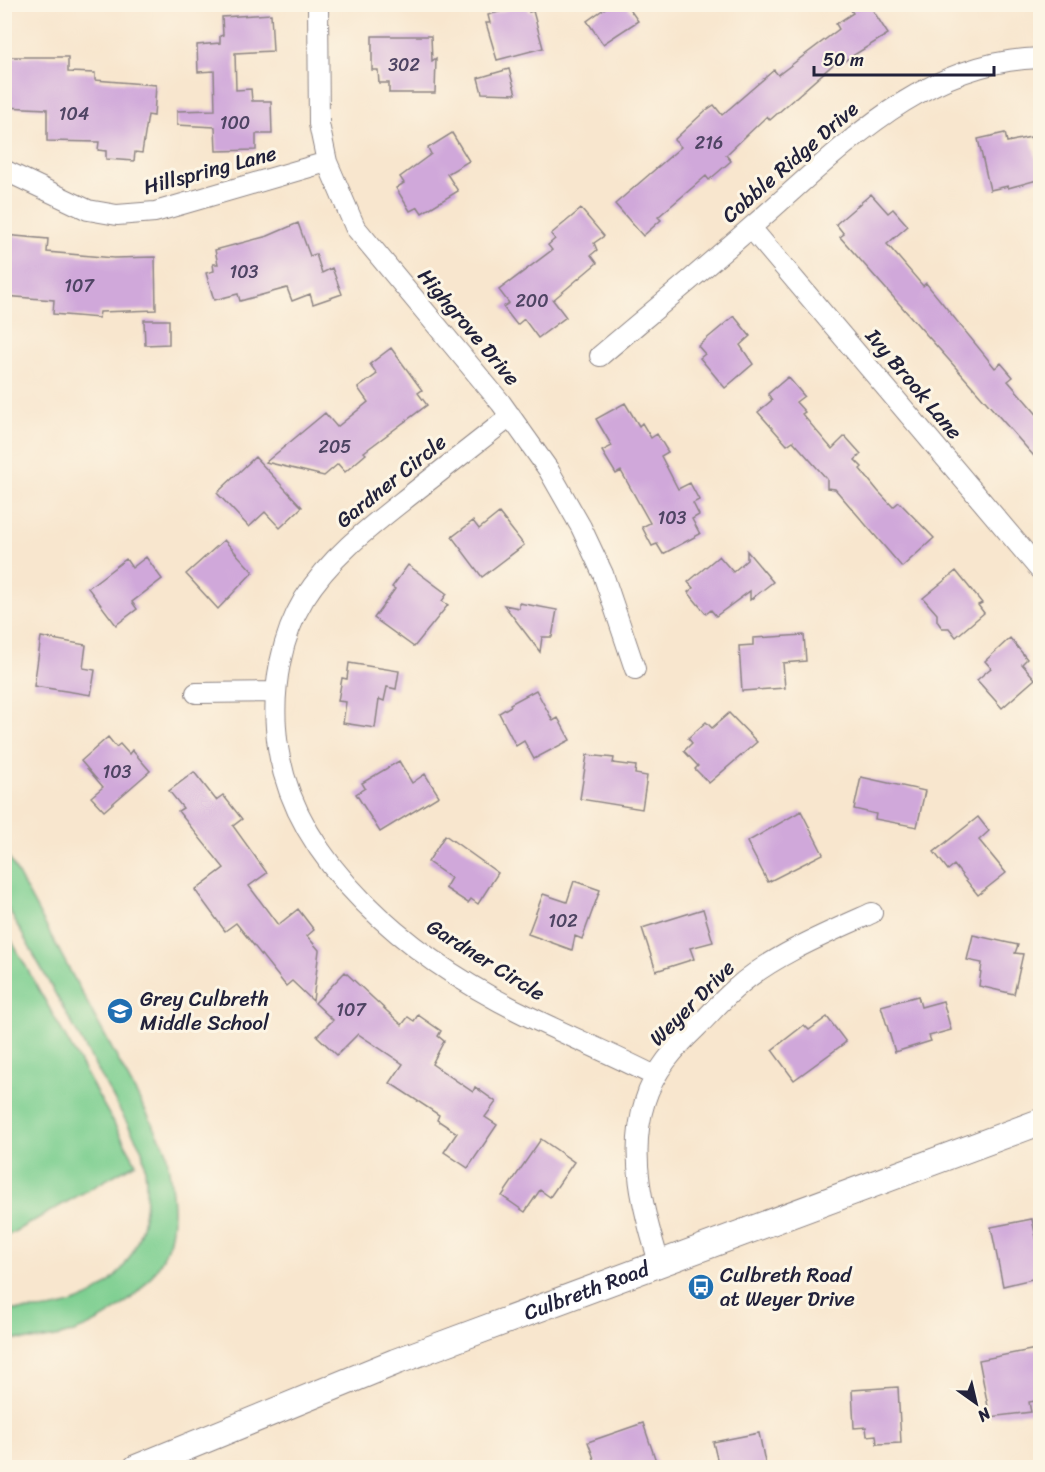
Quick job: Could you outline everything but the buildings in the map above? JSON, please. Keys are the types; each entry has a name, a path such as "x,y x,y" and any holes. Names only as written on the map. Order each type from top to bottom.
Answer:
{"street":[{"name":"Highgrove Drive","path":"318,4 319,124 327,162 355,226 511,416 548,469 581,526 620,619 635,669"},
{"name":"Cobble Ridge Drive","path":"600,356 881,115 908,98 962,72 998,63 1041,58"},
{"name":"Hillspring Lane","path":"4,170 88,210 117,215 155,212 327,162"},
{"name":"Ivy Brook Lane","path":"751,228 1041,570"},
{"name":"Gardner Circle","path":"511,416 358,537 324,572 303,600 280,662 275,692 277,742 287,789 318,848 360,897 403,937 453,973 528,1016 597,1046 655,1076"},
{"path":"196,693 275,692"},
{"name":"Weyer Drive","path":"659,1262 648,1227 638,1176 644,1102 655,1076 678,1045 737,987 806,942 872,913"},
{"name":"Culbreth Road","path":"136,1467 395,1362 1041,1122"}],"green space":[{"path":"5,850 166,1149 173,1199 171,1237 167,1249 156,1270 140,1289 100,1320 77,1331 52,1338 28,1340 5,1337 5,1309 42,1310 73,1303 99,1290 120,1271 135,1247 144,1218 146,1186 142,1150 5,903"},
{"path":"5,929 136,1163 4,1237"}],"place":[{"name":"Grey Culbreth Middle School","path":"120,1011"},
{"name":"Culbreth Road at Weyer Drive","path":"701,1287"}]}
